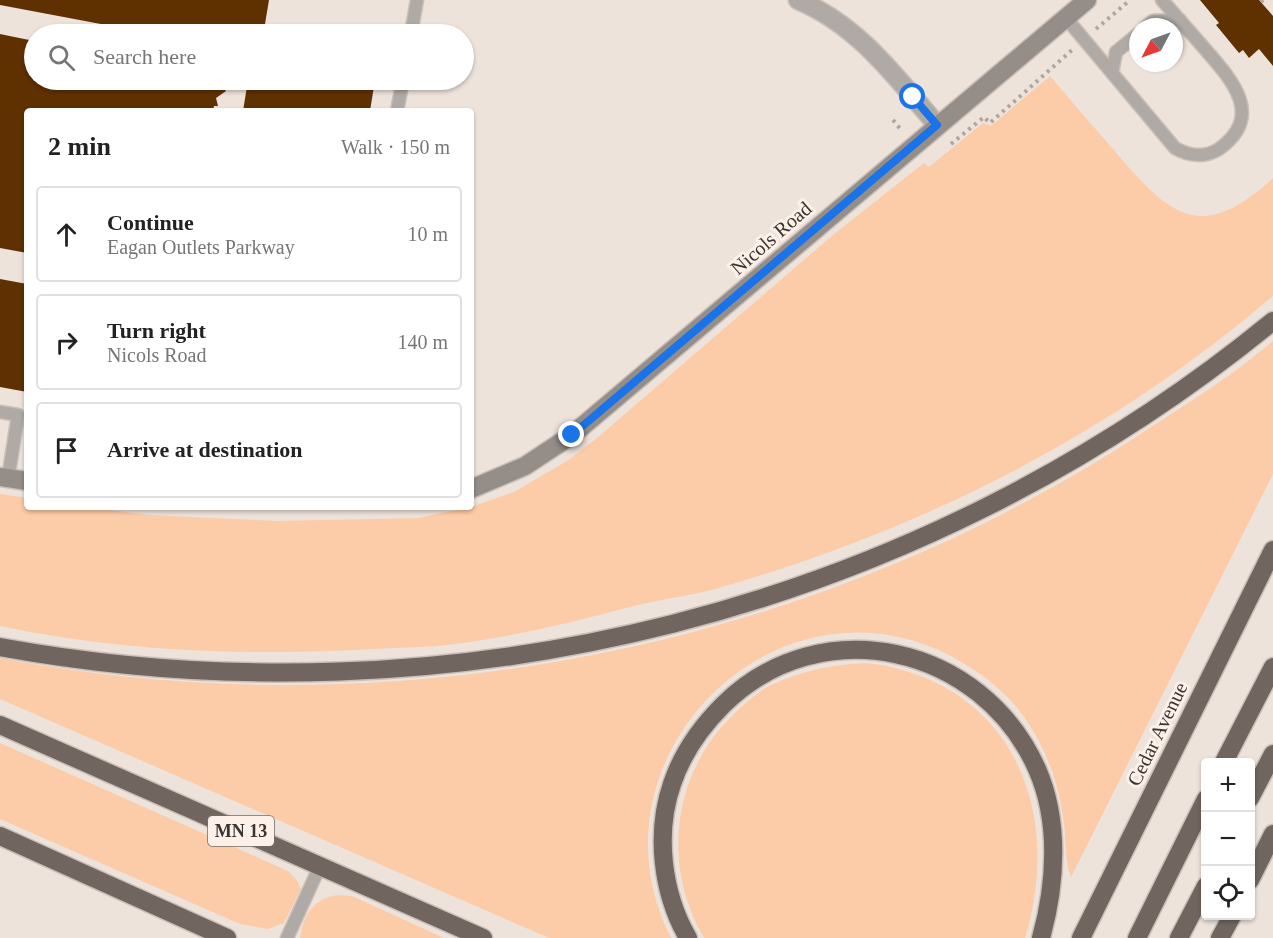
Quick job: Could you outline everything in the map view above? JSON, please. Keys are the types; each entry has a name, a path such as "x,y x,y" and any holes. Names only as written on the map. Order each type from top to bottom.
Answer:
{"highway":[{"path":"0,646 169,669 303,673 402,669 486,660 583,644 684,622 754,601 856,565 988,507 1068,464 1135,423 1202,377 1273,321"},
{"name":"Cedar Avenue","path":"1081,938 1273,550"},
{"path":"688,938 670,892 664,864 663,834 670,791 691,744 729,699 761,675 808,657 860,649 901,654 950,674 982,695 1016,731 1037,770 1050,820 1053,877 1049,909 1041,938"},
{"path":"1226,758 1273,667"},
{"name":"MN 13","path":"0,725 483,938"},
{"path":"1255,790 1273,754"},
{"path":"1137,938 1201,810"},
{"path":"1255,872 1273,834"},
{"path":"0,836 227,938"},
{"path":"1179,938 1201,896"},
{"path":"1221,938 1230,920"}],"street":[{"name":"Nicols Road","path":"474,488 525,466 572,435 1087,0"},
{"path":"812,2 848,28 876,54 937,125"},
{"path":"4,478 24,481"}],"lane":[{"path":"413,24 417,0"},
{"path":"1162,0 1178,18"},
{"path":"1066,18 1175,148 1190,154 1206,155 1226,142 1241,123 1240,100 1222,69 1183,24"},
{"path":"1112,73 1116,52 1129,41"},
{"path":"398,108 401,90"},
{"path":"0,412 18,415 4,478"},
{"path":"287,938 320,866"}],"shaded area":[{"path":"1050,76 1138,178 1173,208 1190,215 1208,216 1227,210 1249,198 1273,178 1273,296 1212,345 1148,391 1082,433 1013,471 943,506 871,536 722,587 502,637 425,647 280,652 186,650 93,642 0,626 0,494 24,498 24,510 109,510 149,515 278,521 418,518 457,510 474,510 474,506 514,492 567,461 597,438 833,235 924,163 929,167 983,123 991,126"},
{"path":"1273,341 1273,474 1071,877 1062,809 1055,782 1046,755 1025,718 991,682 949,655 882,634 818,636 759,659 710,697 672,747 651,807 650,872 671,938 549,938 0,699 0,658 148,679 297,685 446,677 595,655 740,619 881,569 1017,507 1178,410 1227,377"},
{"path":"867,663 917,675 958,695 991,724 1015,759 1030,799 1037,843 1035,890 1025,938 704,938 691,911 682,882 678,852 679,823 685,794 696,767 711,741 739,709 769,686 817,669"},
{"path":"0,743 288,871 296,879 301,889 284,923 268,929 240,924 0,819"},
{"path":"338,895 352,896 444,938 300,938 304,922 311,909 322,900"}],"building":[{"path":"0,0 269,0 265,24 101,24 0,5"},
{"path":"1200,0 1259,0 1273,16 1273,66 1259,49 1249,58 1243,50 1239,53 1216,25 1219,23"},
{"path":"0,34 24,39 24,90 225,90 216,98 218,106 214,108 24,108 24,252 0,248"},
{"path":"246,90 373,90 370,108 243,108"},
{"path":"0,279 24,283 24,391 0,387"}],"route":[{"path":"572,435 753,284 937,125 913,97"}]}
